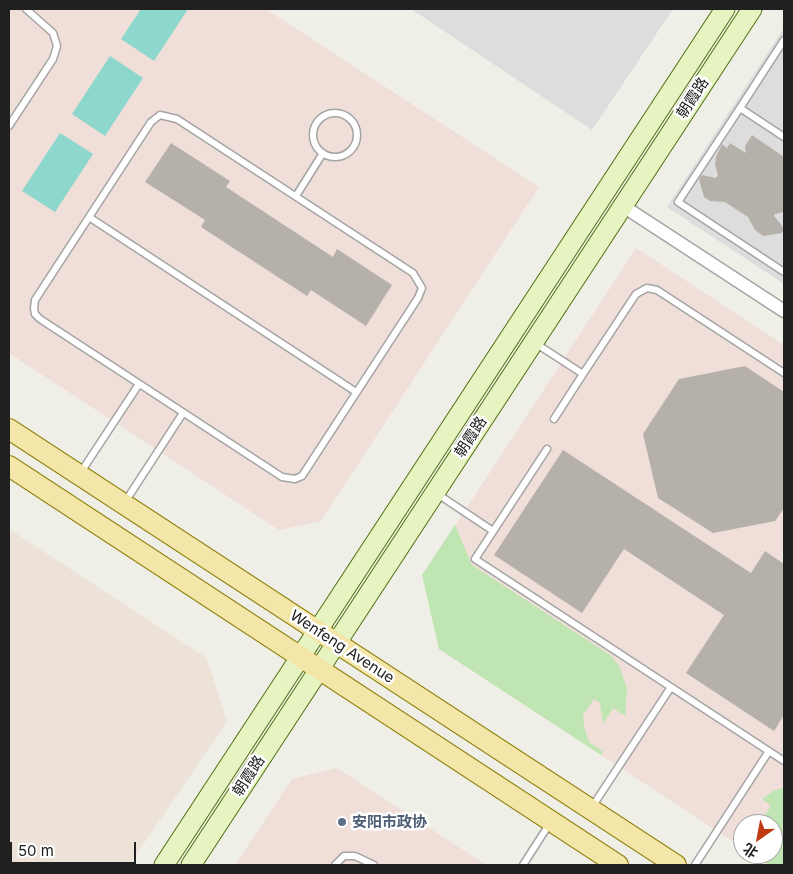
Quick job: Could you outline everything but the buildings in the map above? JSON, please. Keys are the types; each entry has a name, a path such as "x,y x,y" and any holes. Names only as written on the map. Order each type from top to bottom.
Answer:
{"main road":[{"name":"Wenfeng Avenue","path":"9,429 676,865"},
{"name":"Wenfeng Avenue","path":"9,466 618,865"}],"street":[{"name":"朝霞路","path":"164,865 725,9"},
{"name":"朝霞路","path":"191,865 752,9"},
{"path":"623,206 784,311"}],"lane":[{"path":"10,121 53,59 57,46 53,32 26,9"},
{"path":"784,40 678,202 784,272"},
{"path":"740,108 784,137"},
{"path":"331,113 346,116 355,127 357,134 353,147 349,152 341,156 333,157 323,153 314,143 314,127 324,116 331,113"},
{"path":"160,115 177,118 413,272 422,288 418,298 302,476 295,480 282,477 40,319 36,314 34,308 35,300 88,218 151,122 160,115"},
{"path":"296,196 323,153"},
{"path":"88,218 356,392"},
{"path":"554,420 636,294 647,288 657,290 784,373"},
{"path":"534,342 583,374"},
{"path":"79,475 139,384"},
{"path":"123,504 183,413"},
{"path":"547,449 475,559 784,761"},
{"path":"435,492 493,531"},
{"path":"591,810 671,687"},
{"path":"694,865 769,752"},
{"path":"522,865 551,822"},
{"path":"335,865 344,856 355,856 374,865"}],"shaded area":[{"path":"9,9 266,9 539,187 321,521 279,530 9,353"},
{"path":"141,9 188,9 154,61 121,39"},
{"path":"411,9 673,9 592,130"},
{"path":"784,28 784,284 667,207"},
{"path":"110,56 143,78 105,136 72,114"},
{"path":"60,133 93,154 55,212 22,191"},
{"path":"636,248 784,345 784,865 767,864 783,864 783,814 733,814 733,841 439,649 423,575"},
{"path":"9,529 207,658 227,722 129,865 9,865"},
{"name":"安阳市政协","path":"337,768 486,865 235,865 292,779"}],"green space":[{"path":"455,525 472,565 610,655 619,666 627,688 625,716 613,708 603,724 600,703 594,699 583,715 584,727 589,742 603,752 601,755 439,649 422,575"},
{"path":"784,787 784,865 767,864 783,864 783,814 766,814 771,806 762,799 773,791"}],"place":[{"name":"安阳市政协","path":"342,822"}]}
